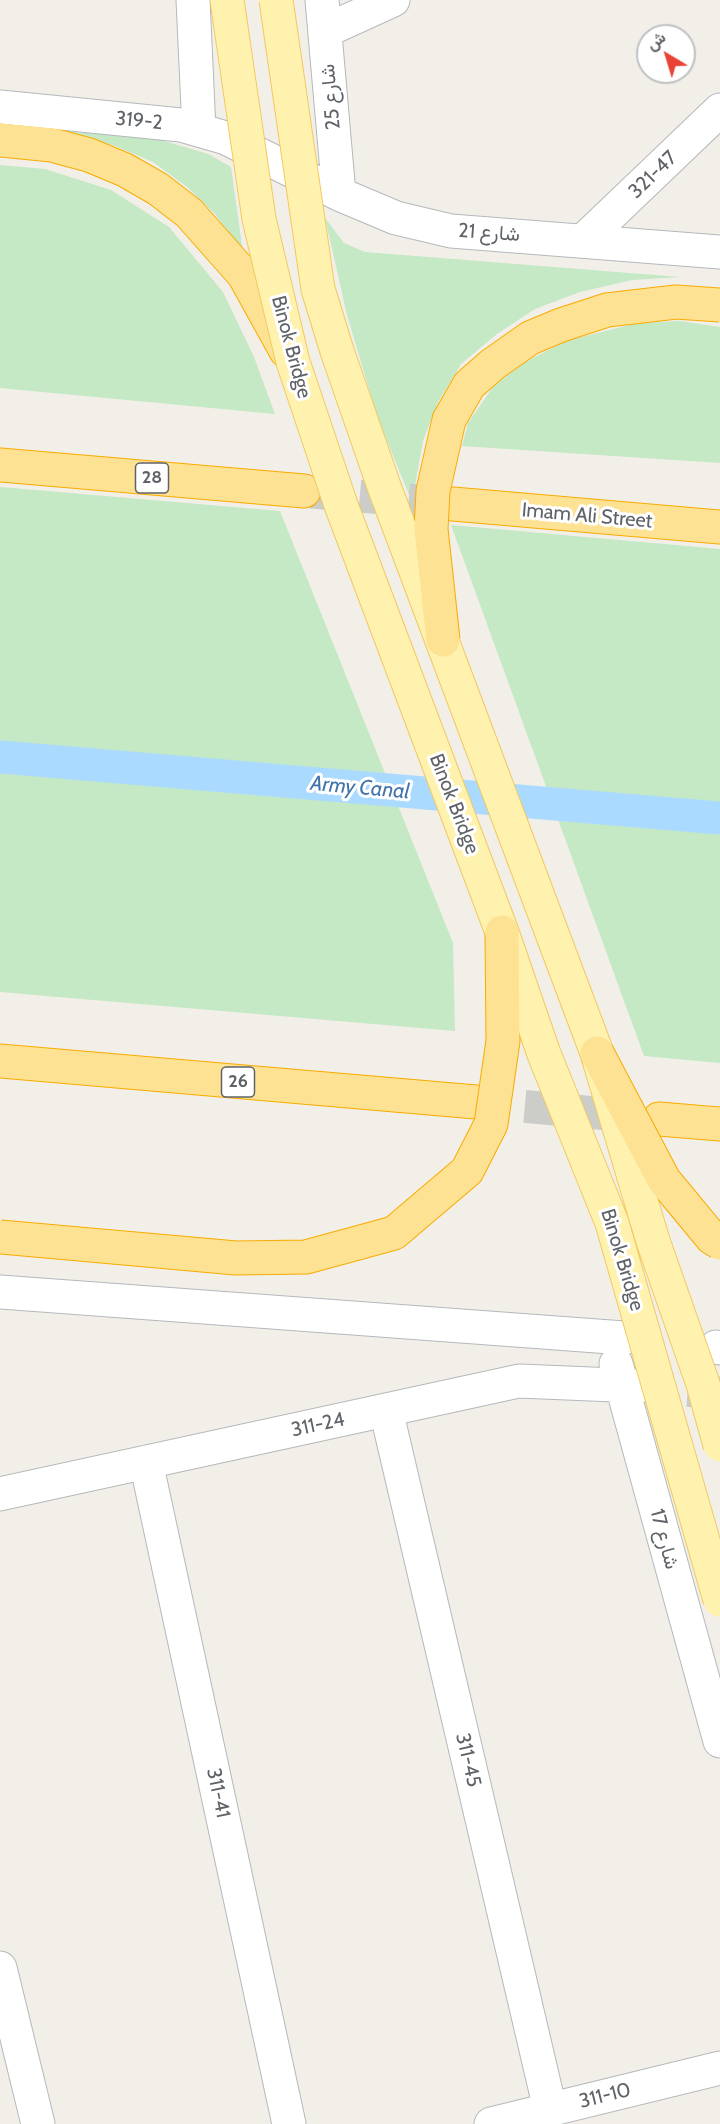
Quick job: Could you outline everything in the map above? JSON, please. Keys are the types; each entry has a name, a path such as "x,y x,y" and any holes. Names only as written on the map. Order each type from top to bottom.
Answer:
{"highway":[{"path":"0,140 52,146 89,155 125,170 158,189 189,213 244,276 293,362"},
{"path":"443,640 431,529 433,491 449,420 469,386 493,364 530,338 561,325 618,309 676,302 720,305"},
{"name":"28","path":"0,465 304,491"},
{"name":"Imam Ali Street","path":"453,504 720,527"},
{"path":"0,1237 237,1258 306,1257 394,1233 467,1171 491,1124 503,1041 502,932"},
{"path":"597,1053 664,1180 712,1238 720,1244"},
{"name":"26","path":"0,1061 476,1102"},
{"path":"659,1119 720,1124"}],"main road":[{"name":"Binok Bridge","path":"227,0 259,219 293,362 342,505 502,932 544,1054 612,1222 720,1600"},
{"name":"Binok Bridge","path":"276,0 318,289 385,489 597,1053 653,1241 703,1384 720,1445"}],"street":[{"path":"193,0 199,130"},
{"path":"323,16 393,0"},
{"name":"شارع 25","path":"323,16 339,194"},
{"name":"319-2","path":"0,107 181,125 226,138 271,160"},
{"name":"321-47","path":"585,239 720,110"},
{"name":"شارع 21","path":"271,160 339,194 396,218 451,231 585,239 720,252"},
{"name":"شارع 17","path":"0,1292 616,1337 720,1741"},
{"name":"311-24","path":"0,1494 519,1381 630,1385"},
{"name":"311-45","path":"386,1410 550,2109"},
{"name":"311-41","path":"146,1462 289,2124"},
{"path":"0,1968 38,2124"},
{"name":"311-10","path":"491,2124 720,2068"}],"green space":[{"path":"70,132 144,135 208,154 231,167 242,246 240,248 214,213 187,187 153,162 115,146"},
{"path":"0,165 45,169 111,190 169,227 223,292 254,357 275,414 0,388"},
{"path":"325,218 344,243 365,252 680,277 632,280 580,292 535,309 497,334 461,364 438,402 423,441 413,497 410,497 378,419 347,315"},
{"path":"680,321 720,327 720,463 462,446 468,423 493,387 523,363 566,341 637,323"},
{"path":"0,487 280,511 453,943 455,1031 0,992"},
{"path":"451,525 720,549 720,1063 644,1056"}],"waterway":[{"name":"Army Canal","path":"0,757 720,818"}],"tunnel":[{"path":"311,492 453,504"},
{"path":"476,1102 641,1117"},
{"path":"639,1386 720,1393"}]}
